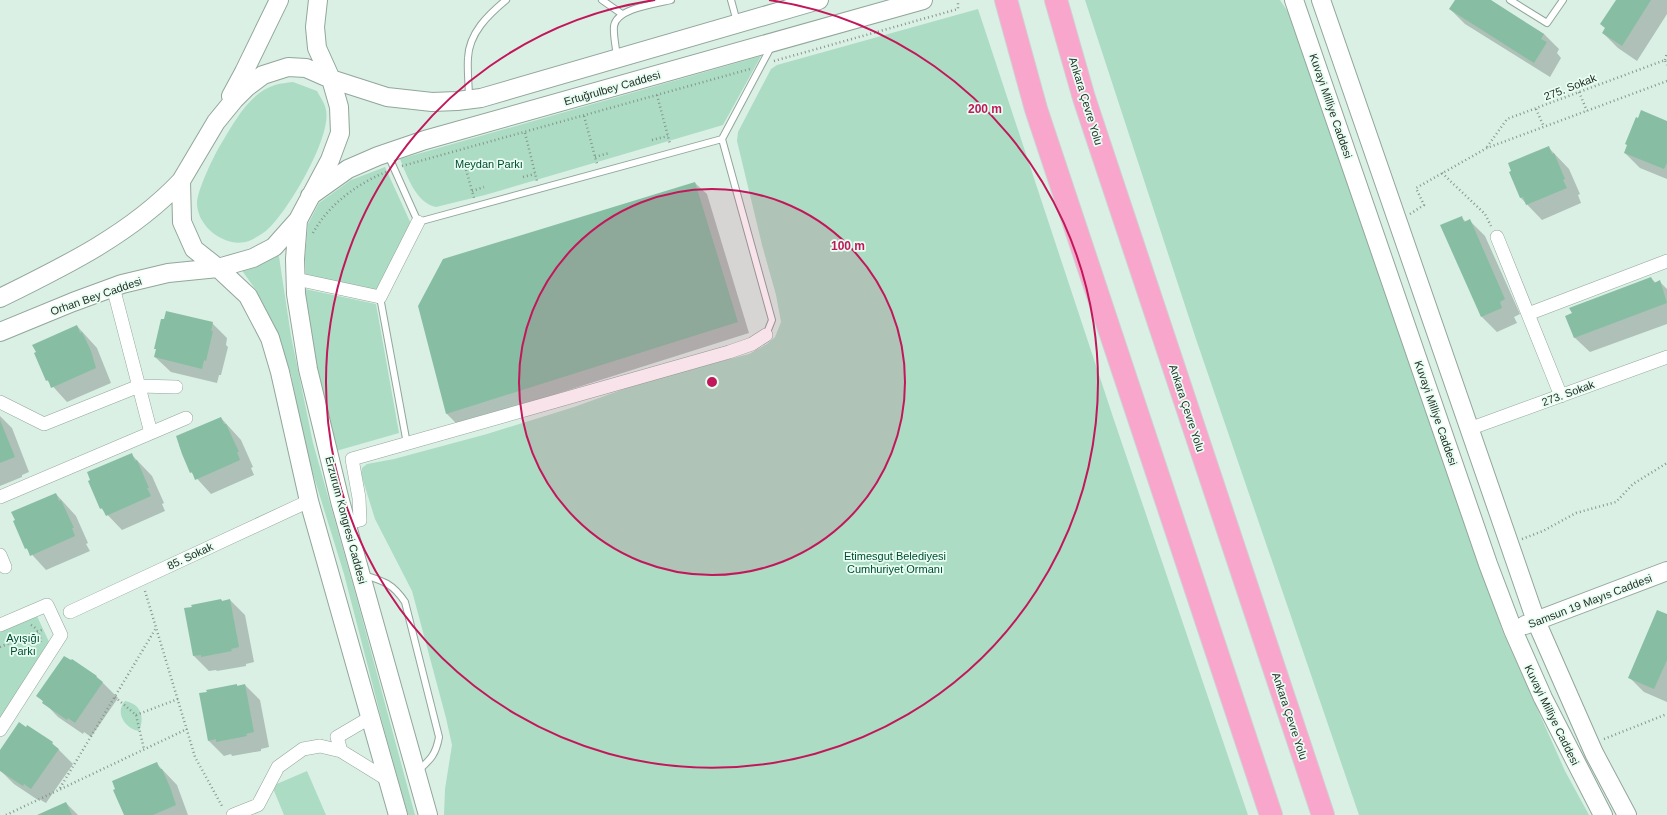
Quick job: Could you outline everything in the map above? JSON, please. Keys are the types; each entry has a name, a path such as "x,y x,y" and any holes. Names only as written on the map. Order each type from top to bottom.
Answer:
{"highway":[{"path":"1006,0 1039,116 1271,815"},
{"name":"Ankara Çevre Yolu","path":"1056,0 1084,98 1323,815"}],"main road":[{"path":"0,298 77,259 115,236 157,205 181,181 244,72 279,0"},
{"path":"298,220 330,160 340,133 339,107 331,79 317,48 315,27 318,0"},
{"path":"216,122 247,87 263,75 288,66 306,68 331,79 387,97 432,102 469,100 481,98 819,0"},
{"name":"Ertuğrulbey Caddesi","path":"310,196 348,169 391,161 425,140 923,0"},
{"name":"Kuvayi Milliye Caddesi","path":"1294,0 1488,564 1513,630 1569,751 1603,815"},
{"name":"Kuvayi Milliye Caddesi","path":"1320,0 1536,621 1590,744 1626,815"},
{"path":"181,181 182,222 194,249 218,268 248,296 270,338 280,372 309,501 398,815"},
{"name":"Orhan Bey Caddesi","path":"0,332 113,287 168,273 218,268 253,258 274,246 298,220"},
{"name":"Erzurum Kongresi Caddesi","path":"298,220 295,259 296,279 301,330 308,369 323,434 428,815"},
{"name":"Samsun 19 Mayıs Caddesi","path":"1513,630 1667,571"}],"street":[{"path":"296,279 380,297 418,222"},
{"path":"1497,237 1560,396"},
{"path":"1528,314 1667,261"},
{"path":"113,287 151,433"},
{"path":"347,523 360,520 359,498 352,459 729,352 752,344 766,335"},
{"name":"273. Sokak","path":"1469,429 1667,357"},
{"path":"0,402 44,424 139,386 176,387"},
{"path":"0,497 186,418"},
{"name":"85. Sokak","path":"70,612 309,501"},
{"path":"0,625 47,605 61,635 0,730"},
{"path":"341,751 337,737 371,717"},
{"path":"228,812 260,810 278,767 303,749 320,746 341,751 388,780"}],"lane":[{"path":"469,100 468,58 470,47 484,20 506,0"},
{"path":"602,0 622,14"},
{"path":"618,58 614,27 615,22 622,14 630,10 671,0"},
{"path":"731,0 738,24"},
{"path":"1510,0 1547,23 1563,0"},
{"path":"766,335 772,320 722,138 774,42"},
{"path":"391,161 418,222 722,138"},
{"path":"380,297 407,444"},
{"path":"361,574 386,582 398,590 405,602 439,737 437,749 430,759 416,773"}],"path":[{"path":"312,238 314,232 332,208 347,194 391,161 525,133 762,64 958,10 958,2"},
{"path":"1667,53 1665,60 1667,65"},
{"name":"275. Sokak","path":"1487,148 1507,119 1665,60"},
{"name":"275. Sokak","path":"1397,221 1424,205 1416,188 1487,148 1667,81"},
{"path":"1579,92 1587,111"},
{"path":"657,95 672,152"},
{"path":"1536,109 1544,127"},
{"path":"584,116 599,172"},
{"path":"525,133 539,188"},
{"path":"652,140 668,136"},
{"path":"595,157 609,153"},
{"path":"465,166 476,206"},
{"path":"1442,173 1485,214 1497,237"},
{"path":"523,177 535,174"},
{"path":"472,191 484,187"},
{"path":"1508,542 1543,531 1576,513 1616,502 1633,484 1667,463"},
{"path":"142,578 195,757 228,812"},
{"path":"0,647 56,624"},
{"path":"28,625 34,627 38,632 41,641 40,645"},
{"path":"60,790 156,627"},
{"path":"115,697 136,715 144,749"},
{"path":"136,715 178,699"},
{"path":"1590,744 1667,714"},
{"path":"6,815 187,729"}],"green space":[{"path":"1085,0 1280,0 1288,12 1503,632 1565,771 1589,815 1359,815 1196,339"},
{"name":"Etimesgut Belediyesi Cumhuriyet Ormanı","path":"978,9 1113,417 1248,815 444,815 445,789 452,745 446,718 412,591 375,519 361,474 362,468 367,464 394,459 487,434 574,407 649,380 749,354 767,344 775,337 781,322 776,295 762,245 737,141 738,132 771,69 777,65"},
{"name":"Meydan Parkı","path":"761,56 723,125 485,195 436,207 423,200 418,195 413,188 400,159"},
{"path":"293,82 317,91 324,102 326,122 322,138 315,155 306,174 286,208 267,230 249,241 240,243 222,239 207,228 198,212 198,197 206,173 231,127 250,102 266,89 277,84"},
{"path":"385,167 412,226 379,291 306,275 305,258 308,224 319,203 351,180"},
{"path":"278,250 291,336 313,443 415,815 408,815 344,574 309,461 291,374 274,325 256,290 238,265"},
{"path":"305,289 376,304 399,433 336,451 312,350 306,309"},
{"name":"Ayışığı Parkı","path":"36,614 50,644 0,724 0,628"},
{"path":"125,701 135,705 140,712 142,721 139,731 134,730 123,720 121,710"},
{"path":"307,771 326,815 284,815 272,786"}],"building":[{"path":"1455,0 1491,0 1544,34 1541,39 1547,42 1534,63 1449,9"},
{"path":"1616,0 1651,0 1622,46 1602,33 1605,28 1600,24"},
{"path":"1641,110 1667,121 1667,163 1664,169 1624,153 1627,145 1625,144 1636,117 1638,118"},
{"path":"1549,146 1552,154 1554,153 1565,179 1563,180 1567,188 1526,205 1523,197 1520,198 1509,172 1511,171 1508,163"},
{"path":"695,182 738,322 446,414 418,306 443,259"},
{"path":"1462,216 1464,222 1470,219 1505,299 1500,302 1502,308 1481,317 1440,225"},
{"path":"1651,277 1654,283 1660,280 1667,303 1574,338 1565,316 1572,313 1569,308"},
{"path":"166,311 213,322 211,331 213,331 206,361 204,360 202,369 154,357 156,349 154,349 161,319 164,319"},
{"path":"77,325 91,351 96,368 51,388 48,380 46,381 32,345"},
{"path":"221,417 224,424 226,424 239,452 237,452 240,460 195,480 192,472 190,473 176,436"},
{"path":"0,420 15,457 0,463"},
{"path":"132,453 135,461 137,460 151,496 106,516 102,508 100,509 88,481 90,480 87,472"},
{"path":"56,493 59,501 61,500 74,528 72,528 75,536 30,556 27,548 25,549 13,521 15,520 11,512"},
{"path":"221,599 222,601 230,599 239,647 231,649 232,651 201,657 201,655 193,656 184,608 192,607 191,605"},
{"path":"1657,610 1667,614 1667,660 1654,689 1628,678"},
{"path":"64,656 71,660 72,659 97,676 96,677 103,682 75,723 68,718 67,720 42,703 43,701 36,696"},
{"path":"237,684 237,686 245,684 254,732 246,734 247,736 216,742 216,739 208,741 199,693 207,692 206,690"},
{"path":"19,722 26,727 27,725 53,742 52,744 59,749 31,789 24,784 23,786 0,771 0,750"},
{"path":"157,762 160,769 162,769 170,787 176,805 153,815 124,815 113,790 115,789 112,781"},
{"path":"66,802 72,815 37,815"}]}
